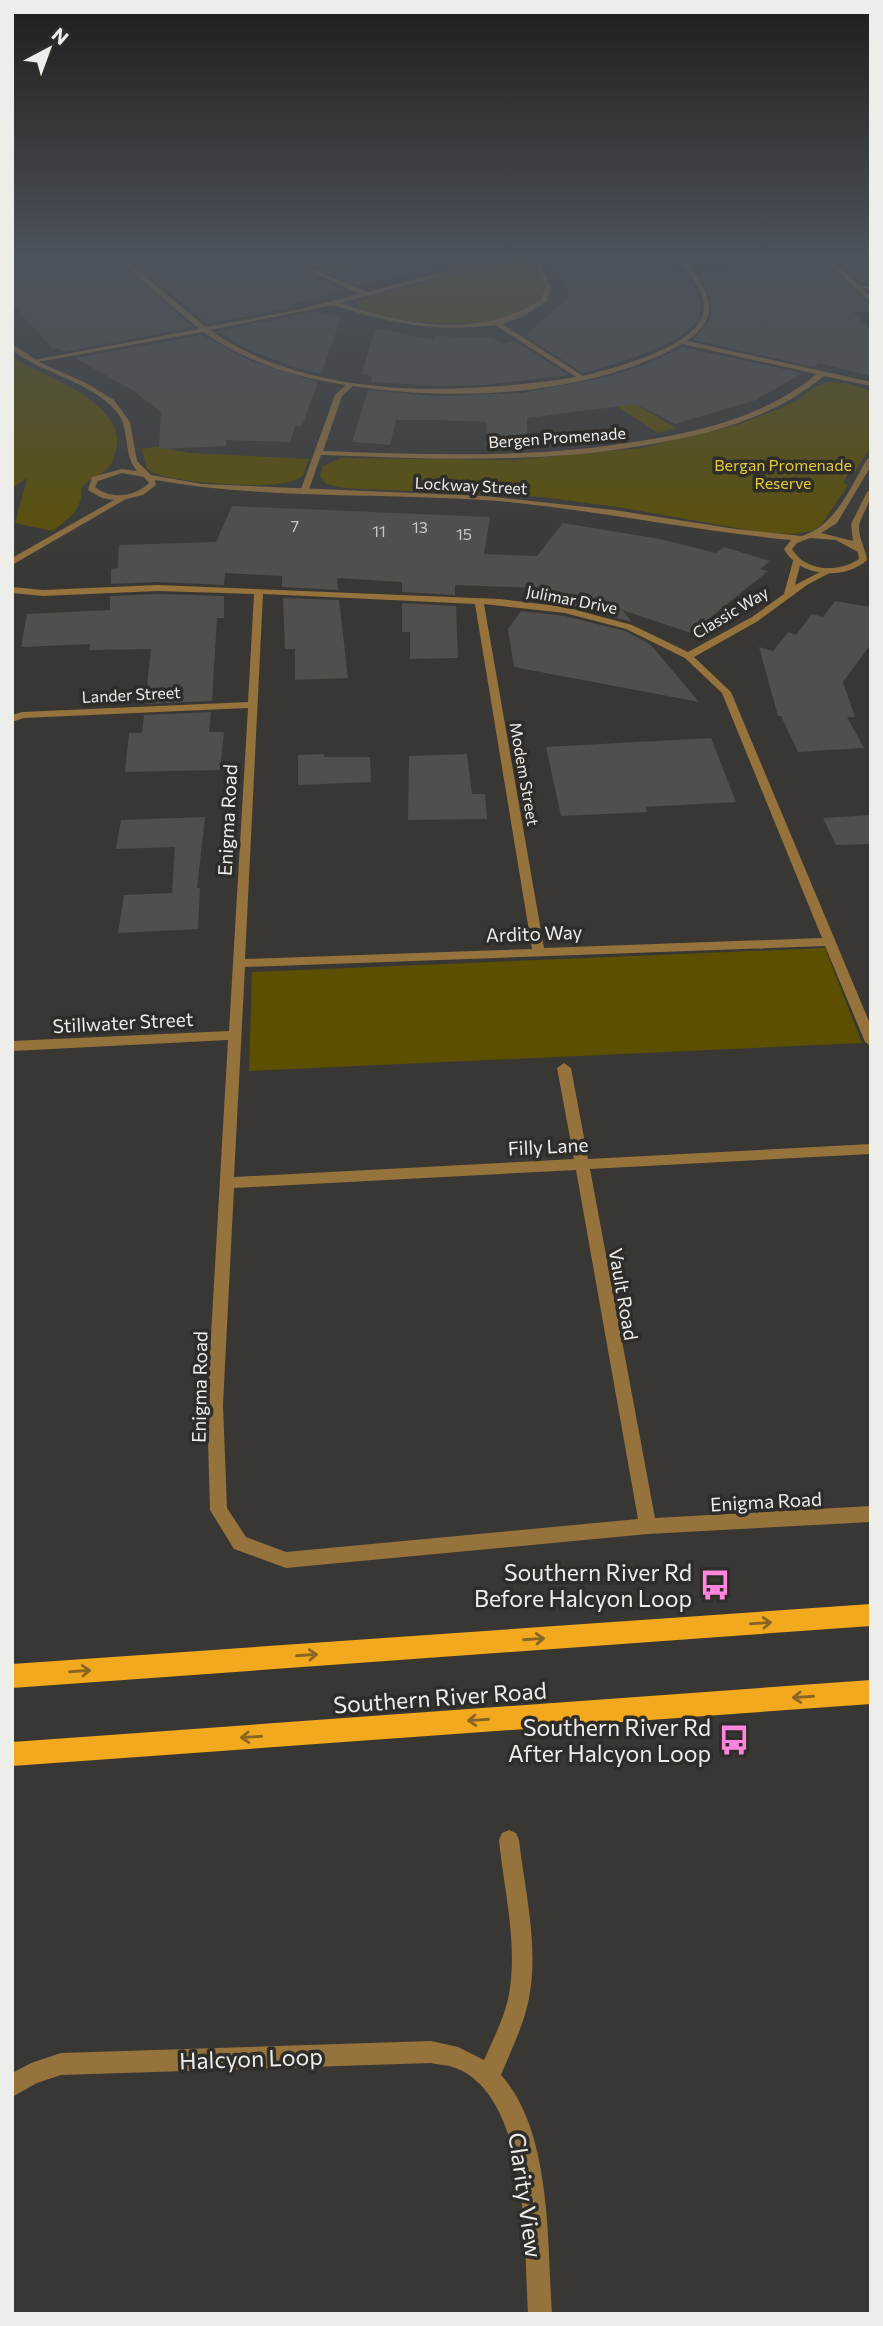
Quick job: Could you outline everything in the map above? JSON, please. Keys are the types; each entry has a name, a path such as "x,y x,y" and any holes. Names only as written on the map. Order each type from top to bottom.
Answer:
{"main road":[{"path":"12,1675 871,1615"},
{"name":"Southern River Road","path":"12,1754 871,1692"}],"street":[{"path":"44,367 89,387 122,414 129,432 130,455 138,469 149,476 153,483 142,493"},
{"path":"274,367 351,384 465,390 582,378 625,367"},
{"path":"564,367 582,378"},
{"path":"789,367 871,384"},
{"name":"Bergen Promenade","path":"320,453 510,458 614,449 696,433 758,413 785,402 822,374"},
{"path":"304,492 339,395 351,384"},
{"path":"85,517 94,492 91,483 112,472 130,455"},
{"path":"780,550 834,521 871,459"},
{"name":"Lockway Street","path":"112,472 132,471 202,486 485,498 614,512 736,532 836,538 863,551"},
{"name":"Lockway Street","path":"125,497 202,486"},
{"path":"94,492 125,497"},
{"path":"846,569 863,560 855,524 871,492"},
{"path":"12,562 85,517 125,497"},
{"name":"Lockway Street","path":"736,532 780,550"},
{"path":"780,550 797,561 831,570 866,570"},
{"name":"Classic Way","path":"788,594 797,561"},
{"name":"Classic Way","path":"688,656 755,619 788,594 831,570"},
{"name":"Julimar Drive","path":"12,590 43,593 158,588 480,601 578,614 629,627 688,656 726,692 867,1024 871,1042"},
{"name":"Enigma Road","path":"259,591 215,1405 219,1510 240,1543 286,1560 648,1526 871,1514"},
{"name":"Modem Street","path":"480,601 539,953"},
{"name":"Lander Street","path":"12,719 22,715 253,705"},
{"name":"Ardito Way","path":"239,963 830,942"},
{"name":"Stillwater Street","path":"12,1046 235,1035"},
{"name":"Vault Road","path":"564,1068 648,1526"},
{"name":"Filly Lane","path":"227,1183 871,1149"},
{"path":"488,2078 510,2027 519,1996 522,1966 509,1840"},
{"name":"Halcyon Loop","path":"12,2086 31,2074 61,2064 431,2052 462,2059 488,2078"},
{"name":"Clarity View","path":"488,2078 509,2104 520,2136 527,2168 540,2314"}],"green space":[{"path":"12,367 28,367 88,398 113,424 117,439 111,465 81,489 77,508 53,531 15,523 27,478 12,488"},
{"path":"598,382 676,428 658,433 584,385"},
{"name":"Bergan Promenade Reserve","path":"828,382 846,383 871,391 871,436 868,440 871,446 855,472 849,472 843,483 848,485 822,524 812,531 794,534 759,532 618,507 542,497 344,488 326,484 320,476 323,466 341,458 514,460 641,448 737,425 796,401 816,386"},
{"path":"155,447 191,453 309,459 303,475 288,482 266,485 210,483 171,478 147,469 142,449"},
{"path":"825,948 862,1043 249,1071 252,972"}],"building":[{"path":"90,367 268,367 318,382 302,426 295,426 290,442 226,440 226,446 159,449 161,412 134,391"},
{"path":"293,367 324,367 321,374"},
{"path":"364,367 556,367 569,375 484,385 436,386 371,382 372,376 362,374"},
{"path":"573,367 605,367 583,373"},
{"path":"639,367 772,367 802,373 756,400 675,424 636,404 527,418 527,447 485,446 487,422 437,420 396,420 390,445 352,442 368,390 435,396 522,393 607,377"},
{"path":"833,367 871,367 871,376"},
{"path":"232,506 490,517 484,554 537,556 563,523 660,539 716,553 724,547 770,561 760,569 768,571 691,633 622,610 632,622 566,604 528,600 537,588 455,585 455,595 402,592 402,582 337,578 338,590 282,587 282,576 225,573 224,585 158,582 111,584 111,569 118,568 119,545 216,542"},
{"path":"110,596 224,596 224,618 217,618 212,701 145,704 151,649 89,650 90,644 21,647 27,614 110,610"},
{"path":"283,598 339,600 348,678 295,680 295,649 285,649"},
{"path":"835,601 871,607 871,644 843,682 855,717 847,717 864,748 798,752 781,716 778,716 759,647 773,651 788,632 796,635 812,614 823,617"},
{"path":"402,603 456,606 458,658 410,659 410,632 402,632"},
{"path":"521,611 565,616 625,631 650,644 699,702 514,667 508,629"},
{"path":"211,712 209,732 224,732 220,770 125,772 129,733 142,733 144,715"},
{"path":"711,738 736,802 646,807 647,812 561,816 546,747"},
{"path":"324,754 324,757 370,757 371,782 298,785 298,755"},
{"path":"467,754 472,794 485,794 487,819 408,820 409,756"},
{"path":"871,815 871,844 836,845 823,818"},
{"path":"205,817 197,888 200,888 198,929 118,933 124,895 172,893 175,847 116,849 121,820"}],"place":[{"name":"Southern River Rd Before Halcyon Loop","path":"715,1585"},
{"name":"Southern River Rd After Halcyon Loop","path":"734,1740"}]}
